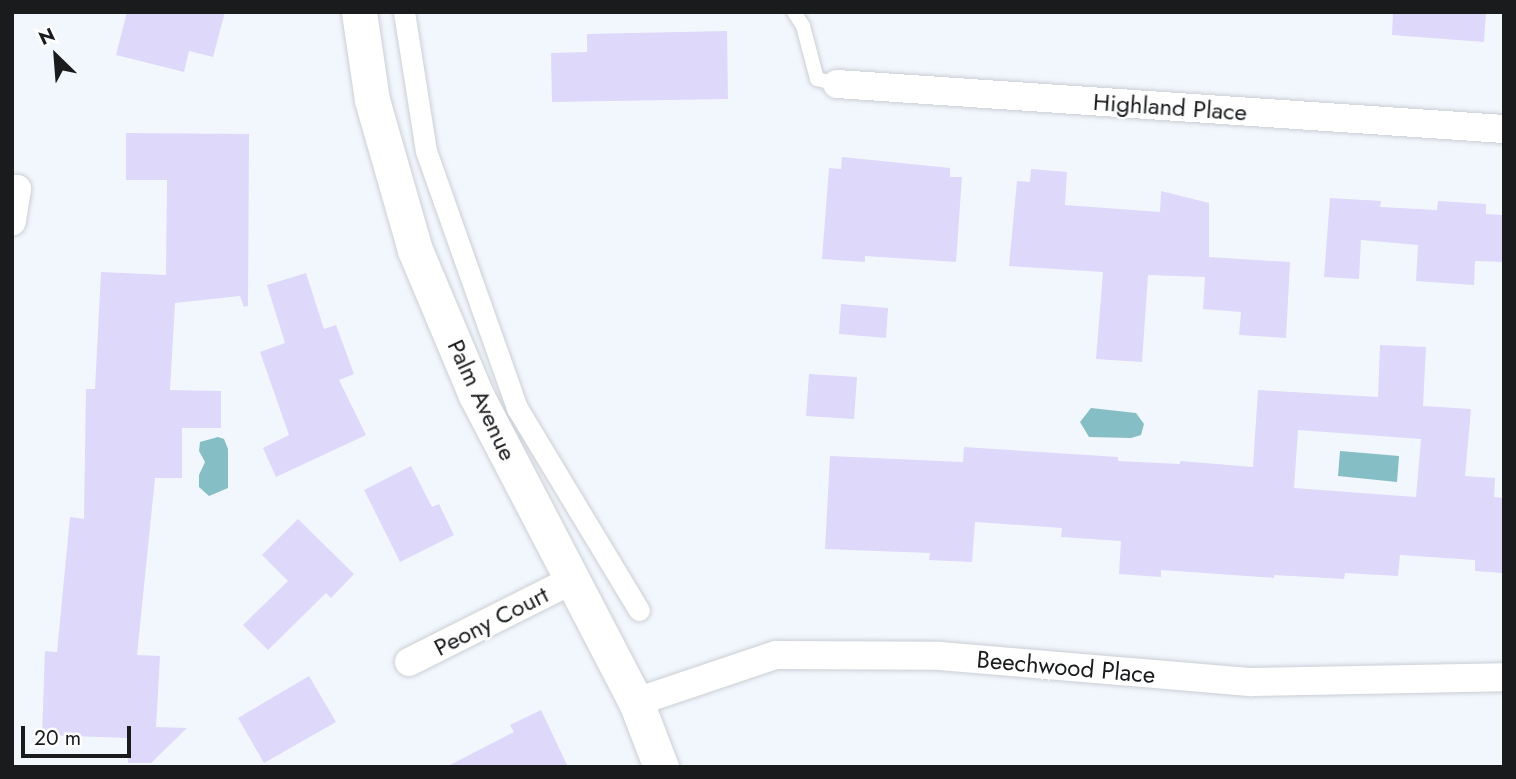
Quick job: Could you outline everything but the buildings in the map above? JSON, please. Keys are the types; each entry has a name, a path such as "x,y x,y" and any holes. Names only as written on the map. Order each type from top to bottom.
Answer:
{"street":[{"name":"Palm Avenue","path":"359,12 372,100 415,250 476,395 636,702 662,767"},
{"path":"404,12 426,150 517,408 639,610"},
{"name":"Highland Place","path":"837,84 1504,129"},
{"path":"12,222 14,189"},
{"name":"Peony Court","path":"410,662 572,580"},
{"name":"Beechwood Place","path":"636,702 776,655 940,656 1252,682 1504,677"}],"lane":[{"path":"794,12 803,26 817,79 837,84"}],"water":[{"path":"1091,408 1136,413 1144,424 1141,435 1131,438 1089,437 1080,422"},
{"path":"218,437 224,439 228,449 228,488 209,496 199,487 199,475 205,462 199,451 200,442"},
{"path":"1340,451 1399,456 1397,482 1338,476"}]}
